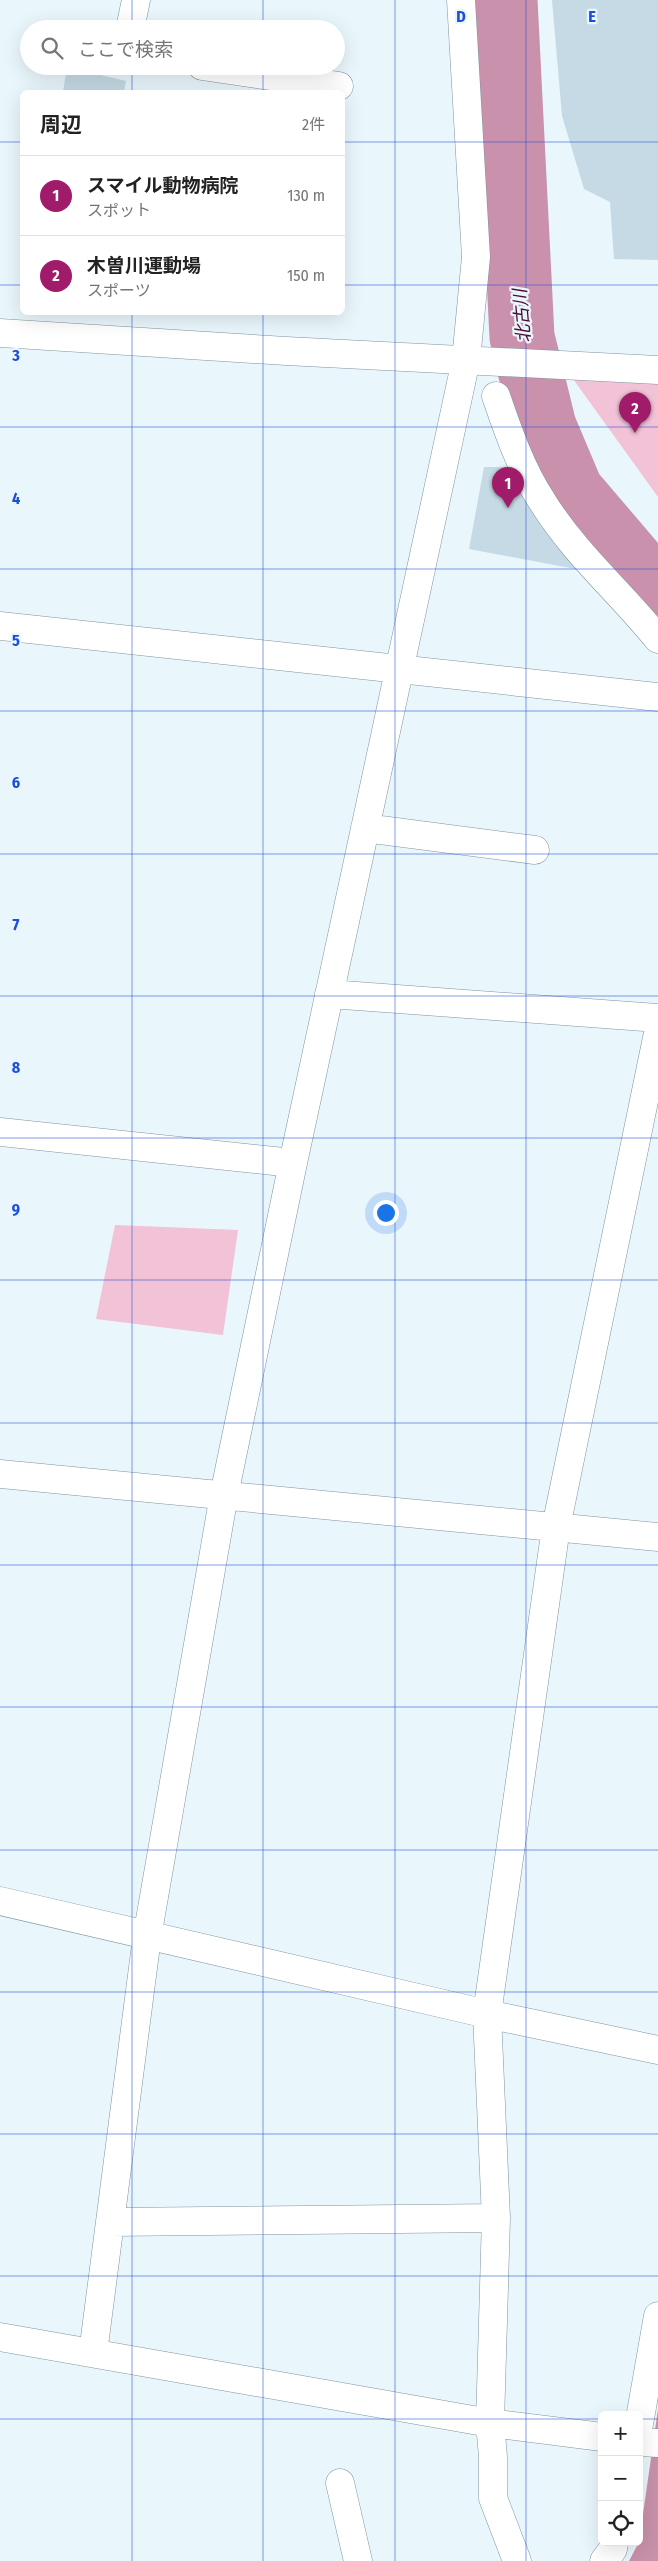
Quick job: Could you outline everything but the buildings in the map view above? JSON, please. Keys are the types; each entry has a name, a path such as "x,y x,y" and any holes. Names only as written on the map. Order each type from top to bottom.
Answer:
{"street":[{"path":"132,20 136,0"},
{"path":"93,2353 148,1937 224,1495 365,828 468,360 476,257 461,0"},
{"path":"264,75 339,86"},
{"path":"0,333 658,370"},
{"path":"496,396 511,439 541,501 582,556 658,639"},
{"path":"0,626 658,697"},
{"path":"365,828 534,850"},
{"path":"330,994 658,1018"},
{"path":"517,2561 493,2498 493,2457 490,2423 496,2218 487,2014 556,1526 658,1033"},
{"path":"0,1132 293,1163"},
{"path":"0,1474 658,1537"},
{"path":"0,1901 148,1937 487,2014 658,2050"},
{"path":"110,2222 496,2218"},
{"path":"645,2438 658,2316"},
{"path":"0,2337 490,2423 598,2437"},
{"path":"340,2483 358,2561"},
{"path":"604,2561 613,2546"}],"shaded area":[{"path":"563,365 658,370 658,497"},
{"path":"115,1225 238,1230 223,1335 96,1319"},
{"path":"658,2409 658,2561 629,2561 637,2546 643,2546 643,2514"}],"waterway":[{"name":"北古川","path":"505,0 522,337 544,427 571,491 658,593"}],"place":[{"name":"木曽川運動場","path":"635,433"},
{"name":"スマイル動物病院","path":"508,508"}]}
